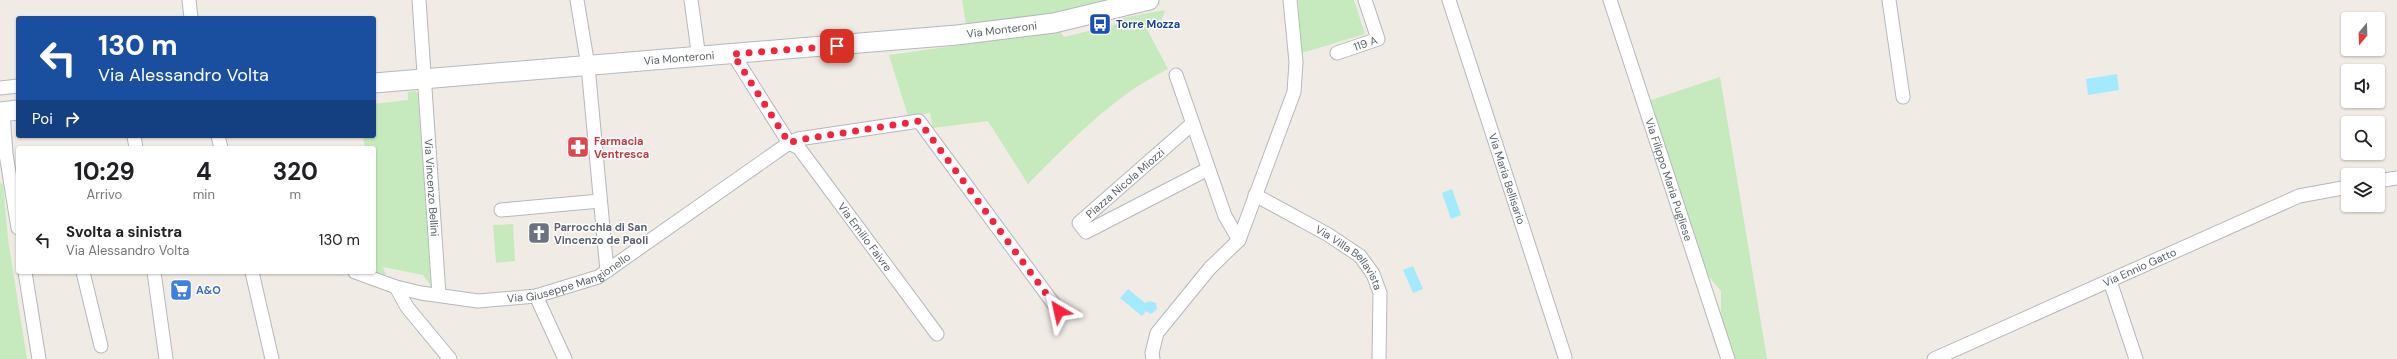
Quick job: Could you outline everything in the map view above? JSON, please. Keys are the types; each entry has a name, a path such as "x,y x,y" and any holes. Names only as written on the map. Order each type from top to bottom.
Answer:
{"main road":[{"name":"Via Monteroni","path":"376,83 699,58 957,35 1054,23 1149,0"}],"street":[{"path":"189,0 191,16"},
{"name":"Via Vincenzo Bellini","path":"419,0 426,79 439,295"},
{"path":"577,0 588,66 607,271"},
{"path":"691,0 699,58"},
{"path":"1152,359 1157,333 1210,268 1239,240 1294,92 1296,62 1290,0"},
{"name":"119 A","path":"1337,53 1378,39 1365,0"},
{"name":"Via Maria Bellisario","path":"1450,0 1565,357"},
{"name":"Via Filippo Maria Pugliese","path":"1610,0 1728,359"},
{"path":"1889,0 1903,97"},
{"path":"733,54 789,143 798,140 919,121 1059,311"},
{"path":"1176,75 1225,216 1239,240"},
{"path":"0,88 16,86"},
{"path":"7,111 6,154 16,216"},
{"name":"Piazza Nicola Miozzi","path":"1192,124 1078,223 1086,232 1208,169"},
{"name":"Via Giuseppe Mangionello","path":"360,274 396,287 478,301 536,296 598,277 789,143"},
{"name":"Via Emilio Faivre","path":"789,143 798,148 937,334"},
{"path":"2385,180 2397,178"},
{"name":"Via Ennio Gatto","path":"1934,359 2299,196 2341,188"},
{"name":"Via Villa Bellavista","path":"1255,195 1327,234 1360,256 1373,274 1380,294 1380,359"},
{"path":"501,210 600,201"},
{"path":"25,274 39,359"},
{"path":"83,274 101,346"},
{"path":"154,274 166,359"},
{"path":"252,274 272,359"},
{"path":"2110,281 2136,359"},
{"path":"396,287 407,307 450,359"},
{"path":"536,296 565,359"}],"green space":[{"path":"962,0 1108,0 1038,17 966,25"},
{"path":"1298,0 1354,0 1365,34 1302,53"},
{"path":"1165,10 1161,22 1148,31 1168,69 1129,92 1111,106 1094,120 1028,184 988,121 933,128 930,113 908,116 889,55 1060,31 1064,37 1117,24 1117,19"},
{"path":"1720,77 1767,359 1734,359 1721,315 1721,291 1708,276 1683,206 1651,100"},
{"path":"415,91 418,94 431,286 423,275 383,267 386,275 376,272 376,146 365,146 363,138 376,138 376,104 408,100 408,92"},
{"path":"0,183 3,184 8,239 27,359 0,359"},
{"path":"513,224 515,261 496,263 493,225"}],"water":[{"path":"2117,74 2119,90 2088,95 2086,79"},
{"path":"1452,189 1461,215 1451,219 1442,193"},
{"path":"1413,266 1423,289 1413,293 1403,270"},
{"path":"1128,289 1145,303 1149,301 1156,303 1157,309 1151,314 1146,311 1142,316 1120,298"}],"place":[{"name":"Torre Mozza","path":"1100,24"},
{"name":"Farmacia Ventresca","path":"578,147"},
{"name":"Parrocchia di San Vincenzo de Paoli","path":"539,233"},
{"name":"A&O","path":"181,290"}],"route":[{"path":"837,46 733,54 789,143 798,140 919,121 1059,311"}]}
